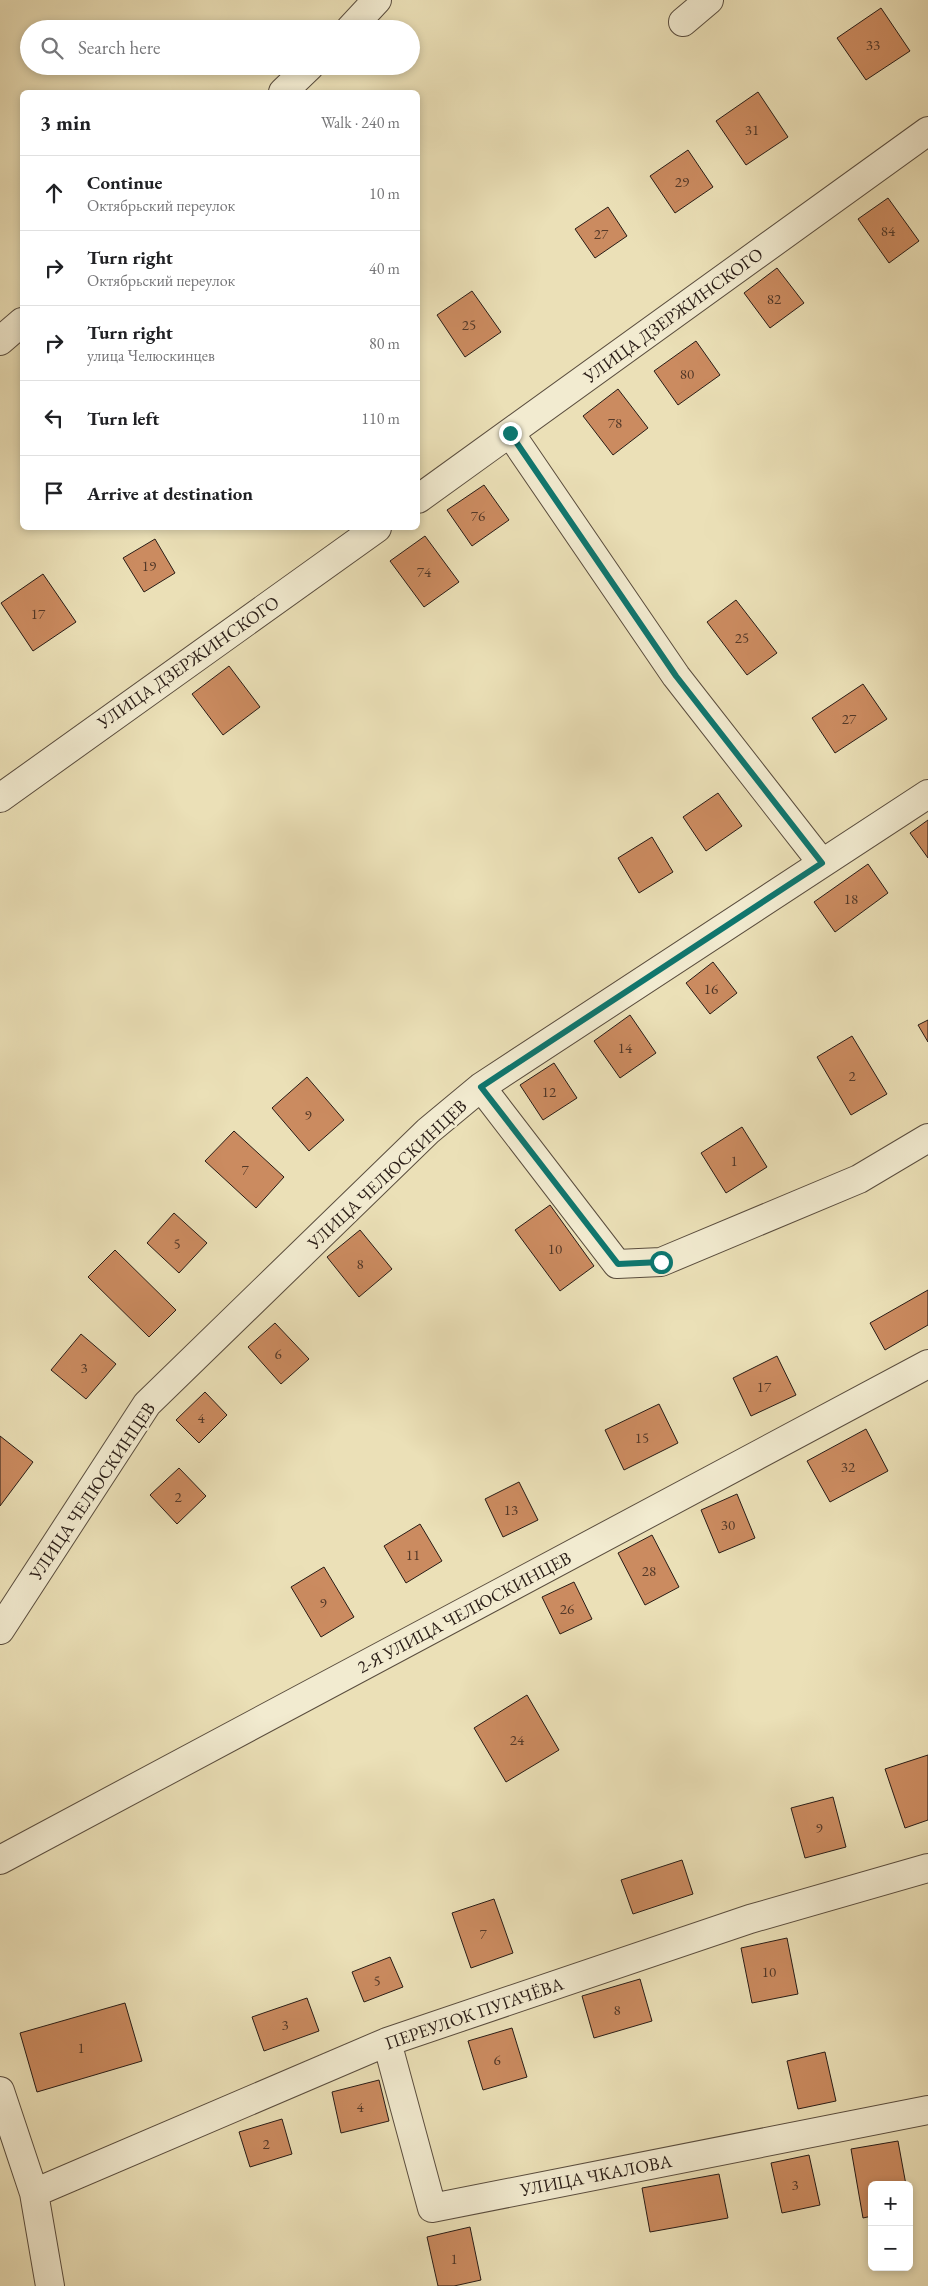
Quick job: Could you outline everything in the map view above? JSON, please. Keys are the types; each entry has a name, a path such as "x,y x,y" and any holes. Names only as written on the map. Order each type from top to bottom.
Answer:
{"street":[{"path":"358,20 377,0"},
{"path":"682,22 709,0"},
{"path":"285,90 301,75"},
{"name":"УЛИЦА ДЗЕРЖИНСКОГО","path":"420,498 928,131"},
{"path":"0,341 20,324"},
{"path":"510,433 676,676 822,863"},
{"name":"УЛИЦА ДЗЕРЖИНСКОГО","path":"0,798 374,530"},
{"name":"УЛИЦА ЧЕЛЮСКИНЦЕВ","path":"0,1630 147,1404 428,1131 481,1087 928,794"},
{"path":"481,1087 618,1264 661,1262 859,1179 928,1138"},
{"name":"2-Я УЛИЦА ЧЕЛЮСКИНЦЕВ","path":"0,1860 928,1364"},
{"name":"ПЕРЕУЛОК ПУГАЧЁВА","path":"34,2193 387,2042 750,1920 928,1868"},
{"name":"УЛИЦА ЧКАЛОВА","path":"387,2042 432,2208 928,2110"},
{"path":"0,2091 34,2193 50,2286"}],"building":[{"path":"881,8 910,51 866,80 837,38"},
{"path":"758,92 788,137 746,165 716,121"},
{"path":"688,150 713,187 675,213 650,176"},
{"path":"888,198 919,241 889,263 858,219"},
{"path":"608,207 627,236 595,258 575,229"},
{"path":"777,268 804,303 770,328 744,293"},
{"path":"472,291 501,332 465,357 437,315"},
{"path":"696,341 720,375 678,405 654,371"},
{"path":"618,389 648,428 613,455 583,416"},
{"path":"484,485 509,520 472,546 447,510"},
{"path":"425,536 459,582 424,607 390,561"},
{"path":"155,539 175,573 144,592 123,558"},
{"path":"43,574 76,622 33,651 1,603"},
{"path":"736,600 777,653 747,675 707,622"},
{"path":"229,666 260,707 223,735 192,694"},
{"path":"863,684 887,719 835,753 812,718"},
{"path":"718,793 742,826 706,851 683,817"},
{"path":"928,820 928,858 910,833"},
{"path":"652,837 673,872 639,893 618,858"},
{"path":"868,864 888,893 835,932 814,902"},
{"path":"713,962 737,993 710,1014 686,983"},
{"path":"630,1015 656,1053 620,1078 594,1041"},
{"path":"928,1020 928,1042 918,1025"},
{"path":"852,1036 887,1094 851,1115 817,1057"},
{"path":"554,1063 577,1098 543,1120 520,1085"},
{"path":"307,1077 344,1120 309,1151 272,1108"},
{"path":"742,1127 767,1167 726,1193 701,1153"},
{"path":"234,1131 284,1177 256,1208 205,1161"},
{"path":"550,1205 594,1266 560,1291 515,1230"},
{"path":"174,1213 207,1243 179,1273 147,1243"},
{"path":"360,1230 392,1269 359,1297 327,1257"},
{"path":"115,1250 176,1310 149,1337 88,1277"},
{"path":"928,1290 928,1325 885,1350 870,1323"},
{"path":"275,1323 309,1359 281,1384 248,1347"},
{"path":"81,1334 116,1364 86,1399 51,1370"},
{"path":"777,1356 796,1395 751,1416 733,1378"},
{"path":"205,1392 227,1415 199,1443 176,1420"},
{"path":"659,1404 678,1443 624,1470 605,1430"},
{"path":"866,1429 888,1471 830,1502 807,1461"},
{"path":"0,1436 33,1462 0,1506"},
{"path":"179,1468 206,1496 177,1524 150,1495"},
{"path":"519,1482 538,1520 503,1537 485,1499"},
{"path":"737,1494 755,1538 719,1553 701,1510"},
{"path":"420,1524 442,1561 406,1583 384,1546"},
{"path":"652,1535 679,1587 645,1605 618,1553"},
{"path":"324,1567 354,1617 321,1637 291,1587"},
{"path":"574,1582 592,1619 560,1634 542,1597"},
{"path":"527,1695 559,1750 506,1782 474,1728"},
{"path":"928,1755 928,1820 905,1828 885,1769"},
{"path":"833,1797 846,1847 805,1858 791,1808"},
{"path":"682,1860 693,1894 633,1914 621,1880"},
{"path":"494,1899 513,1953 471,1968 452,1913"},
{"path":"787,1938 798,1994 752,2003 741,1948"},
{"path":"390,1957 403,1987 364,2002 352,1972"},
{"path":"640,1979 652,2021 594,2038 582,1996"},
{"path":"307,1998 319,2031 264,2051 252,2017"},
{"path":"125,2003 142,2061 37,2092 20,2033"},
{"path":"512,2028 527,2077 483,2090 468,2041"},
{"path":"825,2052 836,2101 798,2109 787,2061"},
{"path":"379,2080 389,2121 341,2133 332,2092"},
{"path":"282,2119 292,2154 250,2167 239,2132"},
{"path":"898,2141 905,2181 868,2181 868,2217 863,2218 851,2149"},
{"path":"809,2155 820,2205 782,2213 771,2163"},
{"path":"719,2174 728,2218 650,2232 642,2188"},
{"path":"470,2227 481,2280 454,2286 438,2286 427,2237"}],"route":[{"path":"510,433 676,676 822,863 481,1087 618,1264 661,1262"}]}
